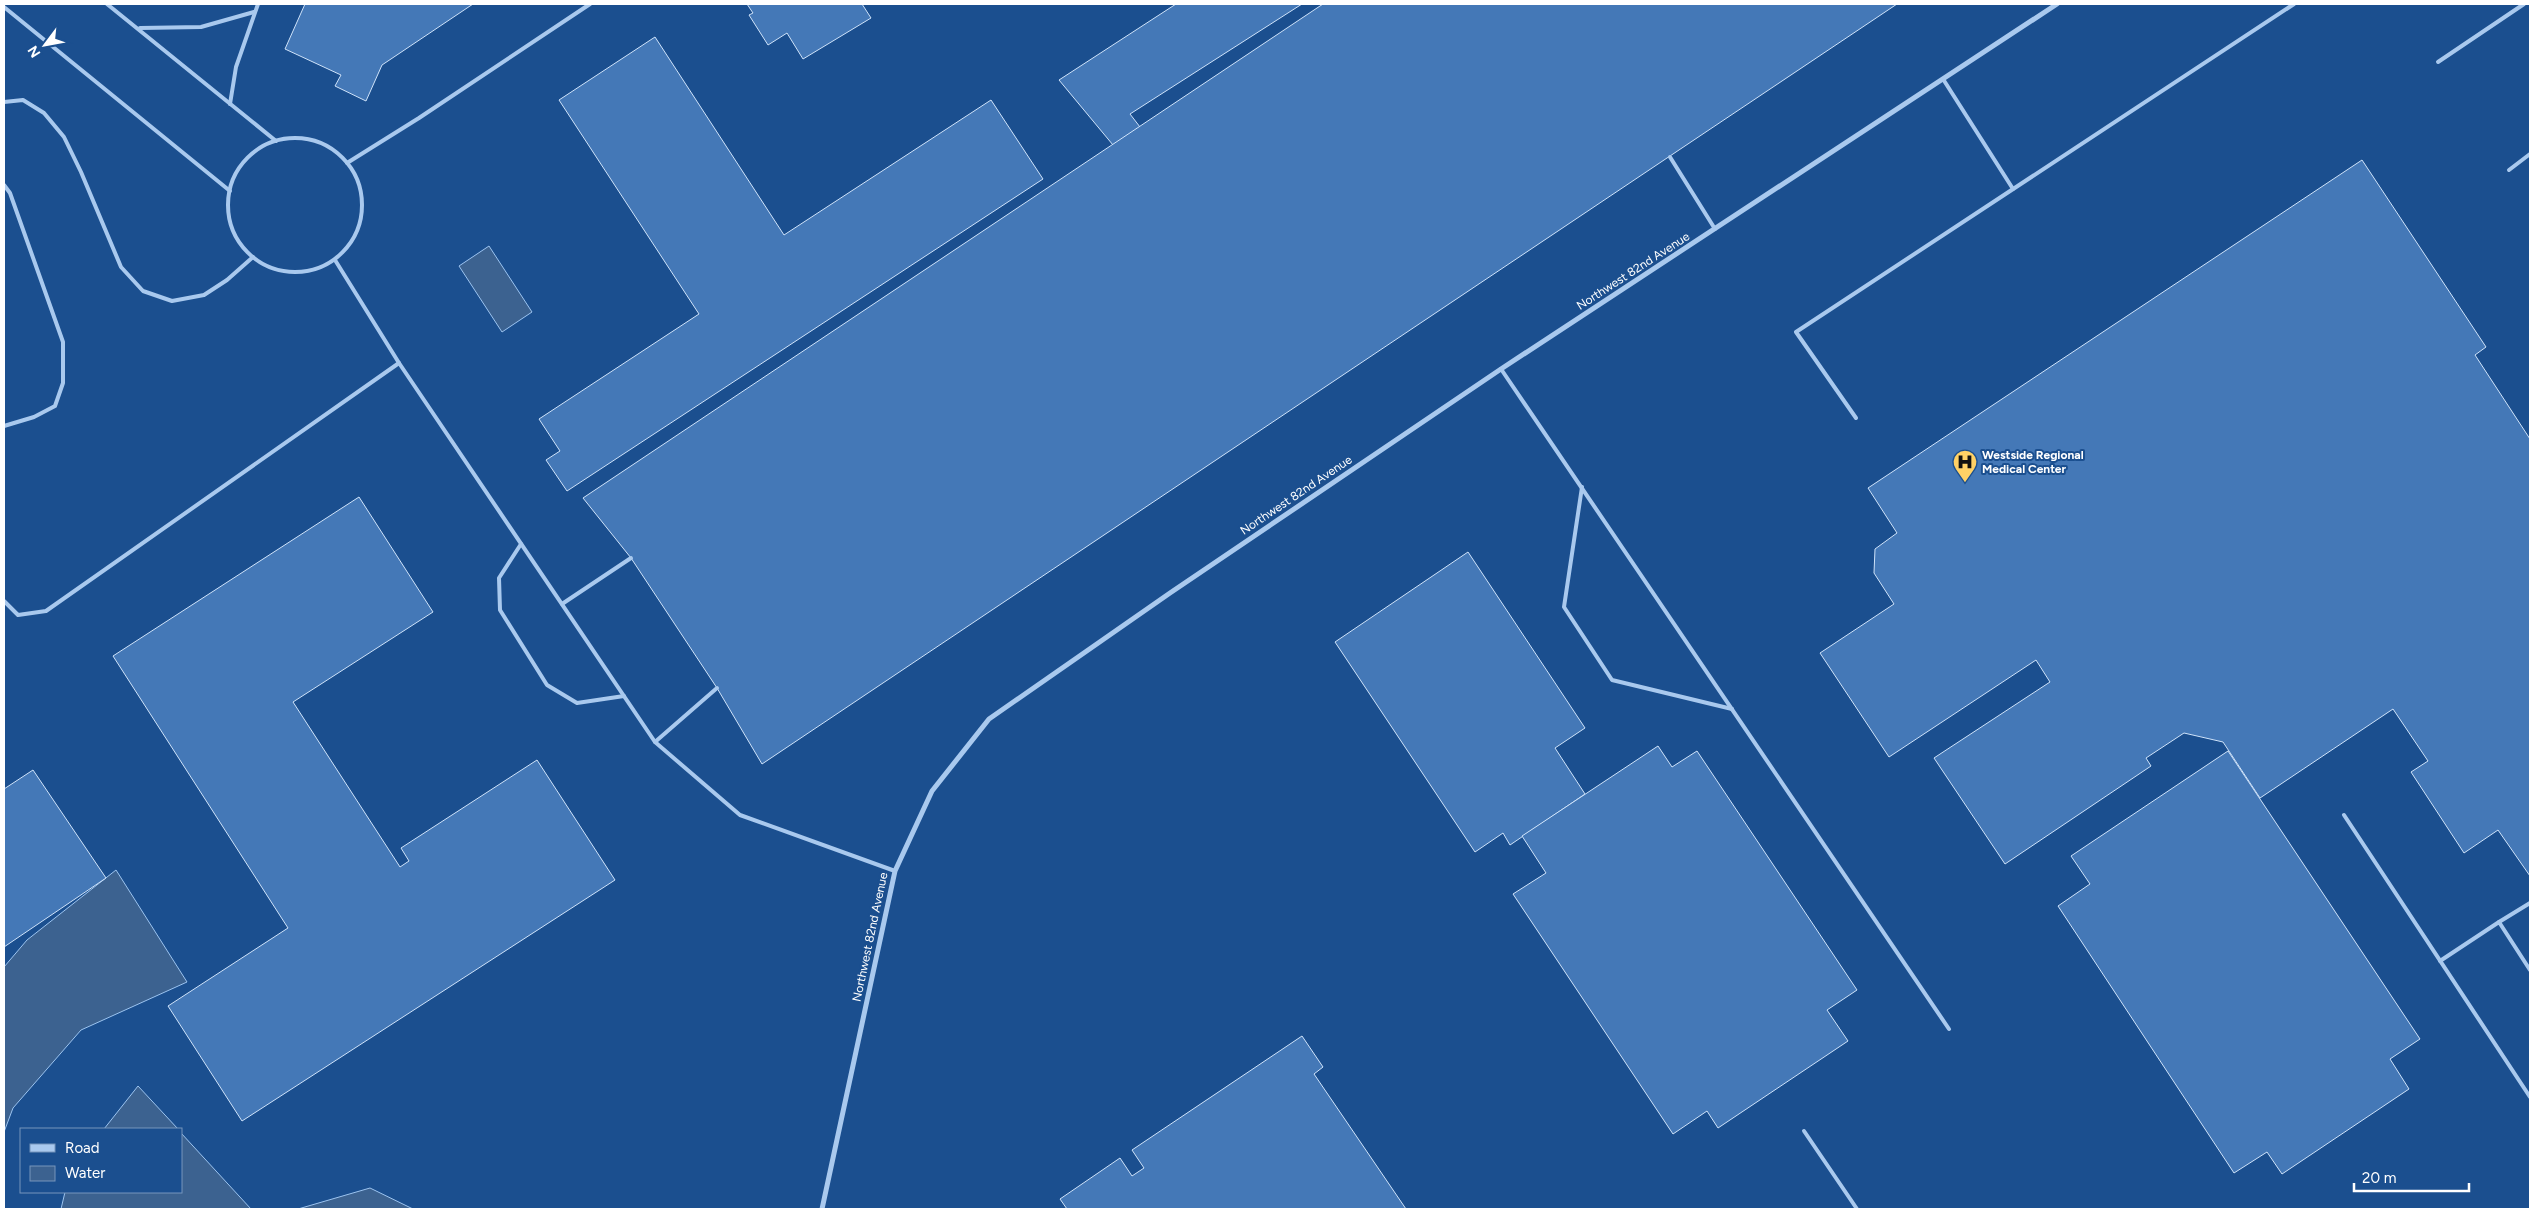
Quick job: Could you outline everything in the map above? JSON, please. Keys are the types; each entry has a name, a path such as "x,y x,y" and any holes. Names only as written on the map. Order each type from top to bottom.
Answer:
{"street":[{"name":"Northwest 82nd Avenue","path":"822,1209 894,871 932,791 989,719 1170,593 1501,369 2057,4"}],"lane":[{"path":"107,4 139,28 276,141"},
{"path":"230,104 236,67 258,4"},
{"path":"347,163 419,118 590,4"},
{"path":"1856,418 1796,332 2294,4"},
{"path":"2438,62 2524,4"},
{"path":"4,7 230,191"},
{"path":"139,28 201,27 254,12"},
{"path":"1942,79 2013,189"},
{"path":"4,102 23,100 44,113 64,137 121,267 142,291 172,301 204,295 227,280 253,257"},
{"path":"295,138 315,141 332,150 347,163 357,178 362,196 362,214 357,232 348,247 335,260 315,269 294,273 272,268 253,257 241,244 232,228 229,210 230,191 236,175 246,160 259,149 276,141 295,138"},
{"path":"2509,170 2530,154"},
{"path":"1670,157 1715,229"},
{"path":"4,185 10,193 63,342 63,383 54,406 34,417 4,426"},
{"path":"335,260 399,363 655,742 740,814 894,871"},
{"path":"4,601 18,614 46,611 399,363"},
{"path":"1501,369 1950,1029"},
{"path":"1582,487 1564,607 1612,680 1733,710"},
{"path":"521,544 499,578 500,610 547,685 577,703 624,696"},
{"path":"562,604 631,558"},
{"path":"655,742 717,688"},
{"path":"2344,815 2530,1097"},
{"path":"2440,961 2530,903"},
{"path":"2499,922 2530,970"},
{"path":"1804,1131 1857,1209"}],"water":[{"path":"489,246 532,312 502,332 459,266"},
{"path":"116,870 187,982 81,1030 13,1108 4,1132 4,967 27,940"},
{"path":"138,1086 177,1128 105,1128"},
{"path":"182,1134 251,1209 61,1209 65,1193 182,1193"},
{"path":"370,1188 413,1209 298,1209"}],"building":[{"path":"305,4 473,4 382,65 366,101 335,86 341,75 285,49"},
{"path":"747,4 862,4 871,18 803,59 787,33 768,45 749,15 753,13"},
{"path":"1176,4 1302,4 1130,114 1140,127 1113,145 1059,80"},
{"path":"1323,4 1897,4 762,764 717,688 631,558 583,498"},
{"path":"655,37 784,235 991,100 1043,179 567,491 546,460 560,451 539,419 699,314 559,100"},
{"path":"2362,160 2486,347 2475,355 2530,439 2530,876 2498,830 2464,853 2411,772 2428,761 2393,709 2260,798 2223,742 2184,733 2146,758 2151,766 2005,864 1934,758 2050,682 2036,660 1889,757 1820,653 1894,604 1874,573 1875,549 1897,533 1868,488"},
{"path":"359,497 433,612 293,702 400,867 409,861 401,848 537,760 615,880 242,1121 168,1006 288,928 113,656"},
{"path":"1468,552 1585,728 1555,748 1585,794 1510,845 1503,833 1475,852 1335,642"},
{"path":"1658,746 1672,767 1697,751 1857,990 1827,1010 1848,1041 1718,1128 1707,1111 1673,1134 1513,894 1546,873 1522,836"},
{"path":"2228,751 2420,1039 2390,1059 2409,1089 2282,1174 2267,1152 2234,1173 2058,906 2090,884 2071,856"},
{"path":"33,770 106,878 4,947 4,789"},
{"path":"1302,1036 1323,1067 1314,1074 1406,1209 1067,1209 1060,1199 1120,1158 1132,1176 1144,1168 1132,1150"}],"place":[{"name":"Westside Regional Medical Center","path":"1965,483"}]}
